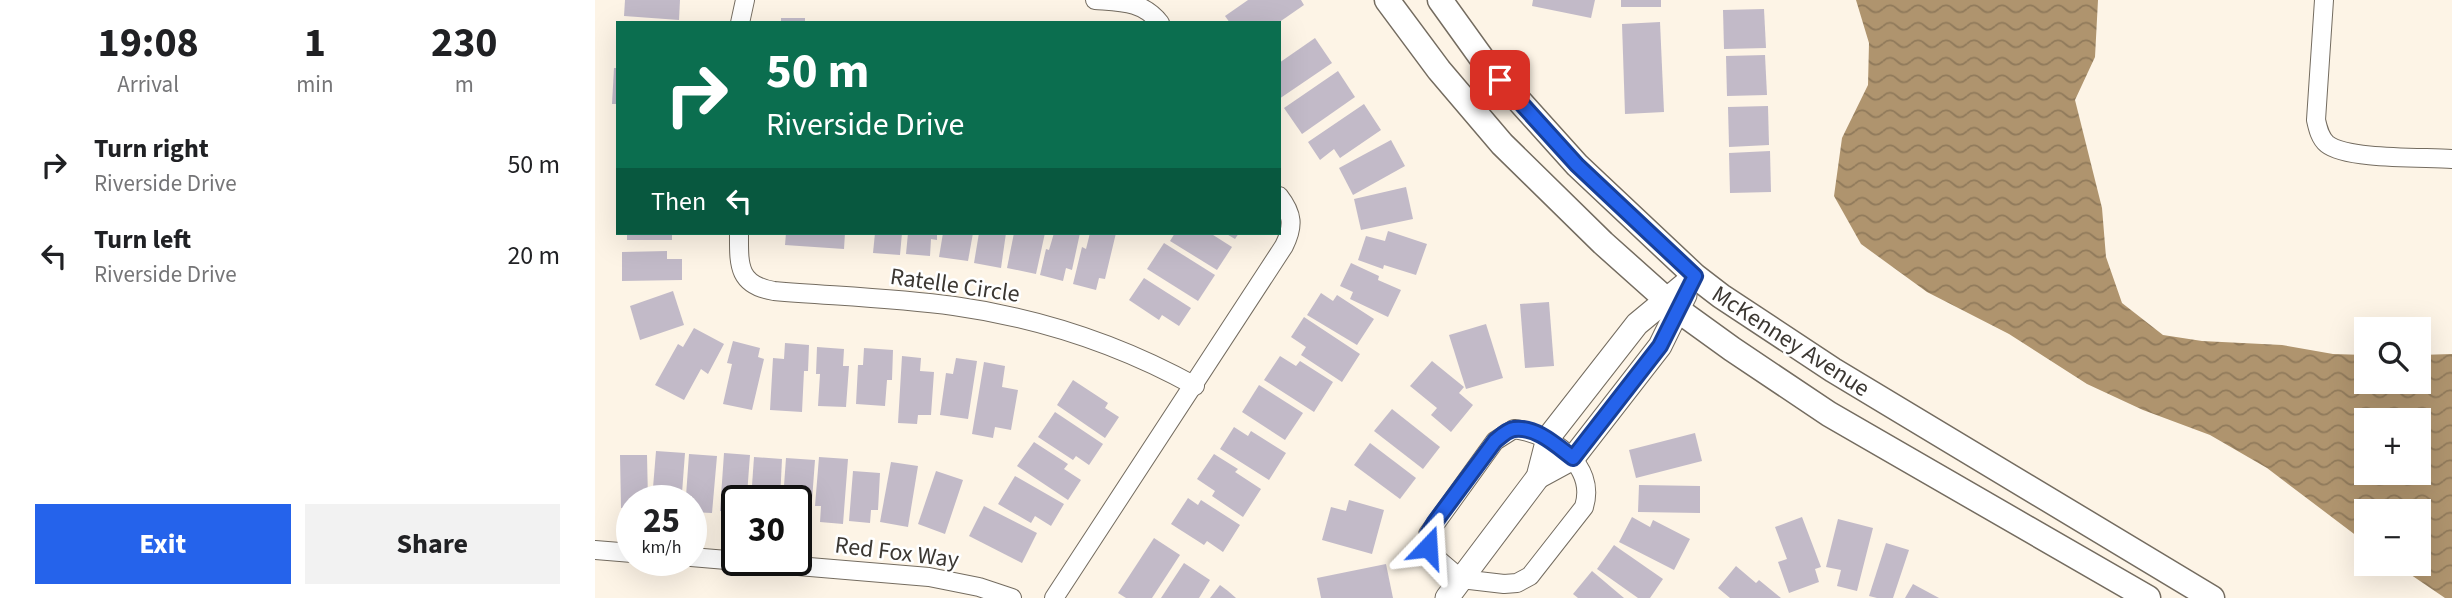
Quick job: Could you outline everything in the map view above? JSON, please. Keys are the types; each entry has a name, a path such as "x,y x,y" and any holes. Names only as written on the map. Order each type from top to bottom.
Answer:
{"main road":[{"name":"McKenney Avenue","path":"1387,0 1439,70 1502,144 1603,243 1672,304 1829,414 2148,598"},
{"name":"McKenney Avenue","path":"1440,0 1486,64 1543,129 1577,165 1695,276 1761,324 1833,370 2184,579 2211,598"}],"street":[{"path":"740,21 745,0"},
{"path":"1095,0 1140,6 1150,11 1158,21"},
{"path":"2323,0 2316,120 2319,133 2326,143 2348,153 2452,159"},
{"path":"1054,598 1195,386 1290,235 1290,211 1281,198"},
{"name":"Ratelle Circle","path":"739,235 740,264 748,281 756,287 774,291 953,306 1035,321 1118,348 1195,386"},
{"path":"1447,598 1538,477 1548,438 1637,324 1672,304 1695,276"},
{"path":"1538,477 1573,458 1660,346 1672,304"},
{"path":"1514,429 1548,438 1573,458 1585,483 1587,497 1584,508 1530,576 1517,583 1504,584 1461,579 1434,556 1428,547 1428,534 1435,522 1495,441 1506,433 1514,429"},
{"path":"595,550 616,552"},
{"name":"Red Fox Way","path":"707,558 929,577 979,587 1012,598"}],"water":[{"path":"1856,0 2098,0 2095,57 2075,100 2102,208 2106,257 2122,303 2163,335 2202,341 2282,345 2333,354 2354,355 2354,394 2431,394 2431,355 2452,354 2452,598 2445,598 2413,576 2431,576 2431,499 2354,499 2354,534 2267,468 2210,435 2143,410 2087,384 2009,334 1927,292 1861,244 1834,196 1842,138 1868,85 1869,43"}],"building":[{"path":"625,0 680,0 679,20 624,16"},
{"path":"1248,0 1301,0 1304,5 1281,21 1229,21 1225,16"},
{"path":"1533,0 1595,0 1591,18 1532,6"},
{"path":"1621,0 1661,0 1661,7 1621,7"},
{"path":"1764,9 1766,48 1724,49 1723,10"},
{"path":"781,18 805,18 805,21 781,21"},
{"path":"1660,22 1664,112 1625,114 1622,24"},
{"path":"1315,38 1332,63 1281,98 1281,62"},
{"path":"1765,55 1767,95 1727,96 1726,56"},
{"path":"614,68 616,68 616,104 612,104"},
{"path":"1338,71 1355,97 1302,134 1284,108"},
{"path":"1364,104 1381,130 1340,158 1334,149 1320,160 1308,142"},
{"path":"1768,106 1769,145 1729,147 1728,107"},
{"path":"1391,140 1405,166 1353,195 1339,168"},
{"path":"1770,151 1771,192 1730,193 1729,153"},
{"path":"1406,187 1413,219 1361,230 1354,199"},
{"path":"1388,231 1427,244 1416,275 1384,265 1383,269 1358,260 1366,236 1385,241"},
{"path":"627,235 672,235 672,240 627,240"},
{"path":"786,235 845,235 844,249 785,245"},
{"path":"875,235 902,235 900,255 873,253"},
{"path":"908,235 937,235 937,240 931,239 930,256 906,254"},
{"path":"943,235 973,235 968,261 939,257"},
{"path":"979,235 1006,235 1001,268 974,263"},
{"path":"1014,235 1045,235 1036,274 1007,268"},
{"path":"1053,235 1080,235 1072,270 1066,268 1063,281 1040,275 1046,249 1049,250"},
{"path":"1090,235 1116,235 1105,279 1099,278 1096,290 1073,284 1082,247 1086,249"},
{"path":"1174,235 1213,235 1232,247 1217,270 1170,241"},
{"path":"1164,243 1215,275 1198,301 1147,269"},
{"path":"667,251 667,259 682,259 682,280 622,281 622,252"},
{"path":"1351,263 1379,276 1378,280 1401,290 1388,317 1350,299 1353,292 1340,286"},
{"path":"1144,278 1191,308 1179,326 1162,315 1159,320 1129,300"},
{"path":"673,291 684,325 640,340 630,306"},
{"path":"1321,293 1333,301 1337,295 1374,319 1357,345 1307,315"},
{"path":"1549,302 1554,366 1525,368 1520,304"},
{"path":"1304,317 1360,354 1342,382 1301,355 1306,347 1291,337"},
{"path":"1486,324 1503,378 1466,389 1449,335"},
{"path":"694,328 724,344 708,374 701,369 684,400 655,385 678,344 683,347"},
{"path":"733,341 760,348 758,357 764,359 752,410 723,404 732,364 727,363"},
{"path":"785,343 809,345 808,371 804,371 802,412 770,410 773,358 784,359"},
{"path":"817,347 844,349 843,366 849,366 846,407 818,406 820,374 816,374"},
{"path":"864,348 893,350 892,380 887,380 885,406 856,404 858,365 863,365"},
{"path":"902,356 921,358 920,371 934,372 931,415 918,415 917,424 898,423"},
{"path":"1280,356 1296,366 1300,361 1333,382 1314,412 1264,380"},
{"path":"956,358 977,361 968,419 940,415 946,373 953,374"},
{"path":"1432,361 1464,387 1459,393 1473,405 1451,432 1431,415 1437,408 1410,386"},
{"path":"984,362 1005,366 1002,387 1018,390 1011,430 995,427 993,438 972,434"},
{"path":"1073,380 1108,403 1105,408 1119,417 1105,438 1057,405"},
{"path":"1259,385 1303,413 1285,440 1242,412"},
{"path":"1392,409 1440,447 1423,469 1374,431"},
{"path":"1055,412 1103,444 1089,465 1076,456 1073,460 1038,437"},
{"path":"1234,427 1248,436 1251,431 1286,453 1269,480 1220,449"},
{"path":"1695,433 1702,461 1636,478 1629,450"},
{"path":"1034,442 1068,464 1064,469 1081,480 1068,500 1017,466"},
{"path":"1370,443 1416,478 1400,499 1354,465"},
{"path":"656,451 685,453 683,485 653,485"},
{"path":"724,453 750,455 748,485 722,485"},
{"path":"689,454 717,456 712,513 707,513 707,485 687,485"},
{"path":"1214,454 1238,469 1235,472 1261,489 1243,517 1212,496 1215,491 1197,479"},
{"path":"620,455 647,455 648,485 621,485"},
{"path":"754,457 782,459 781,485 752,485"},
{"path":"819,457 848,459 843,524 820,522 821,506 815,506"},
{"path":"786,458 815,460 812,500 812,485 784,485"},
{"path":"891,462 918,466 908,527 880,522"},
{"path":"853,471 880,473 878,510 871,510 870,523 849,521"},
{"path":"936,471 963,480 945,534 918,524"},
{"path":"1015,476 1064,504 1051,526 1035,516 1031,523 998,504"},
{"path":"1639,485 1700,486 1700,513 1638,512"},
{"path":"1188,498 1198,505 1201,500 1240,525 1223,552 1207,541 1204,545 1171,524"},
{"path":"1349,500 1384,510 1372,554 1322,540 1331,507 1346,511"},
{"path":"984,506 1037,533 1022,563 969,536"},
{"path":"1632,517 1650,527 1653,520 1690,539 1674,570 1619,542"},
{"path":"1802,517 1821,567 1815,569 1819,582 1789,593 1778,562 1787,559 1775,527"},
{"path":"1838,519 1873,528 1857,591 1837,586 1841,570 1826,567"},
{"path":"1154,538 1180,555 1152,598 1126,598 1118,593"},
{"path":"1886,543 1909,550 1893,598 1877,598 1869,596"},
{"path":"1614,545 1663,579 1650,598 1638,598 1597,569"},
{"path":"1184,563 1210,580 1199,598 1161,598"},
{"path":"1386,564 1393,598 1321,598 1317,578"},
{"path":"1736,566 1756,583 1759,580 1781,598 1730,598 1718,588"},
{"path":"1592,571 1624,598 1578,598 1573,594"},
{"path":"1913,584 1939,598 1905,598"},
{"path":"1220,585 1228,591 1236,598 1210,598"}],"route":[{"path":"1428,547 1428,534 1435,522 1495,441 1506,433 1514,429 1548,438 1573,458 1660,346 1695,276 1577,165 1500,80"}]}
